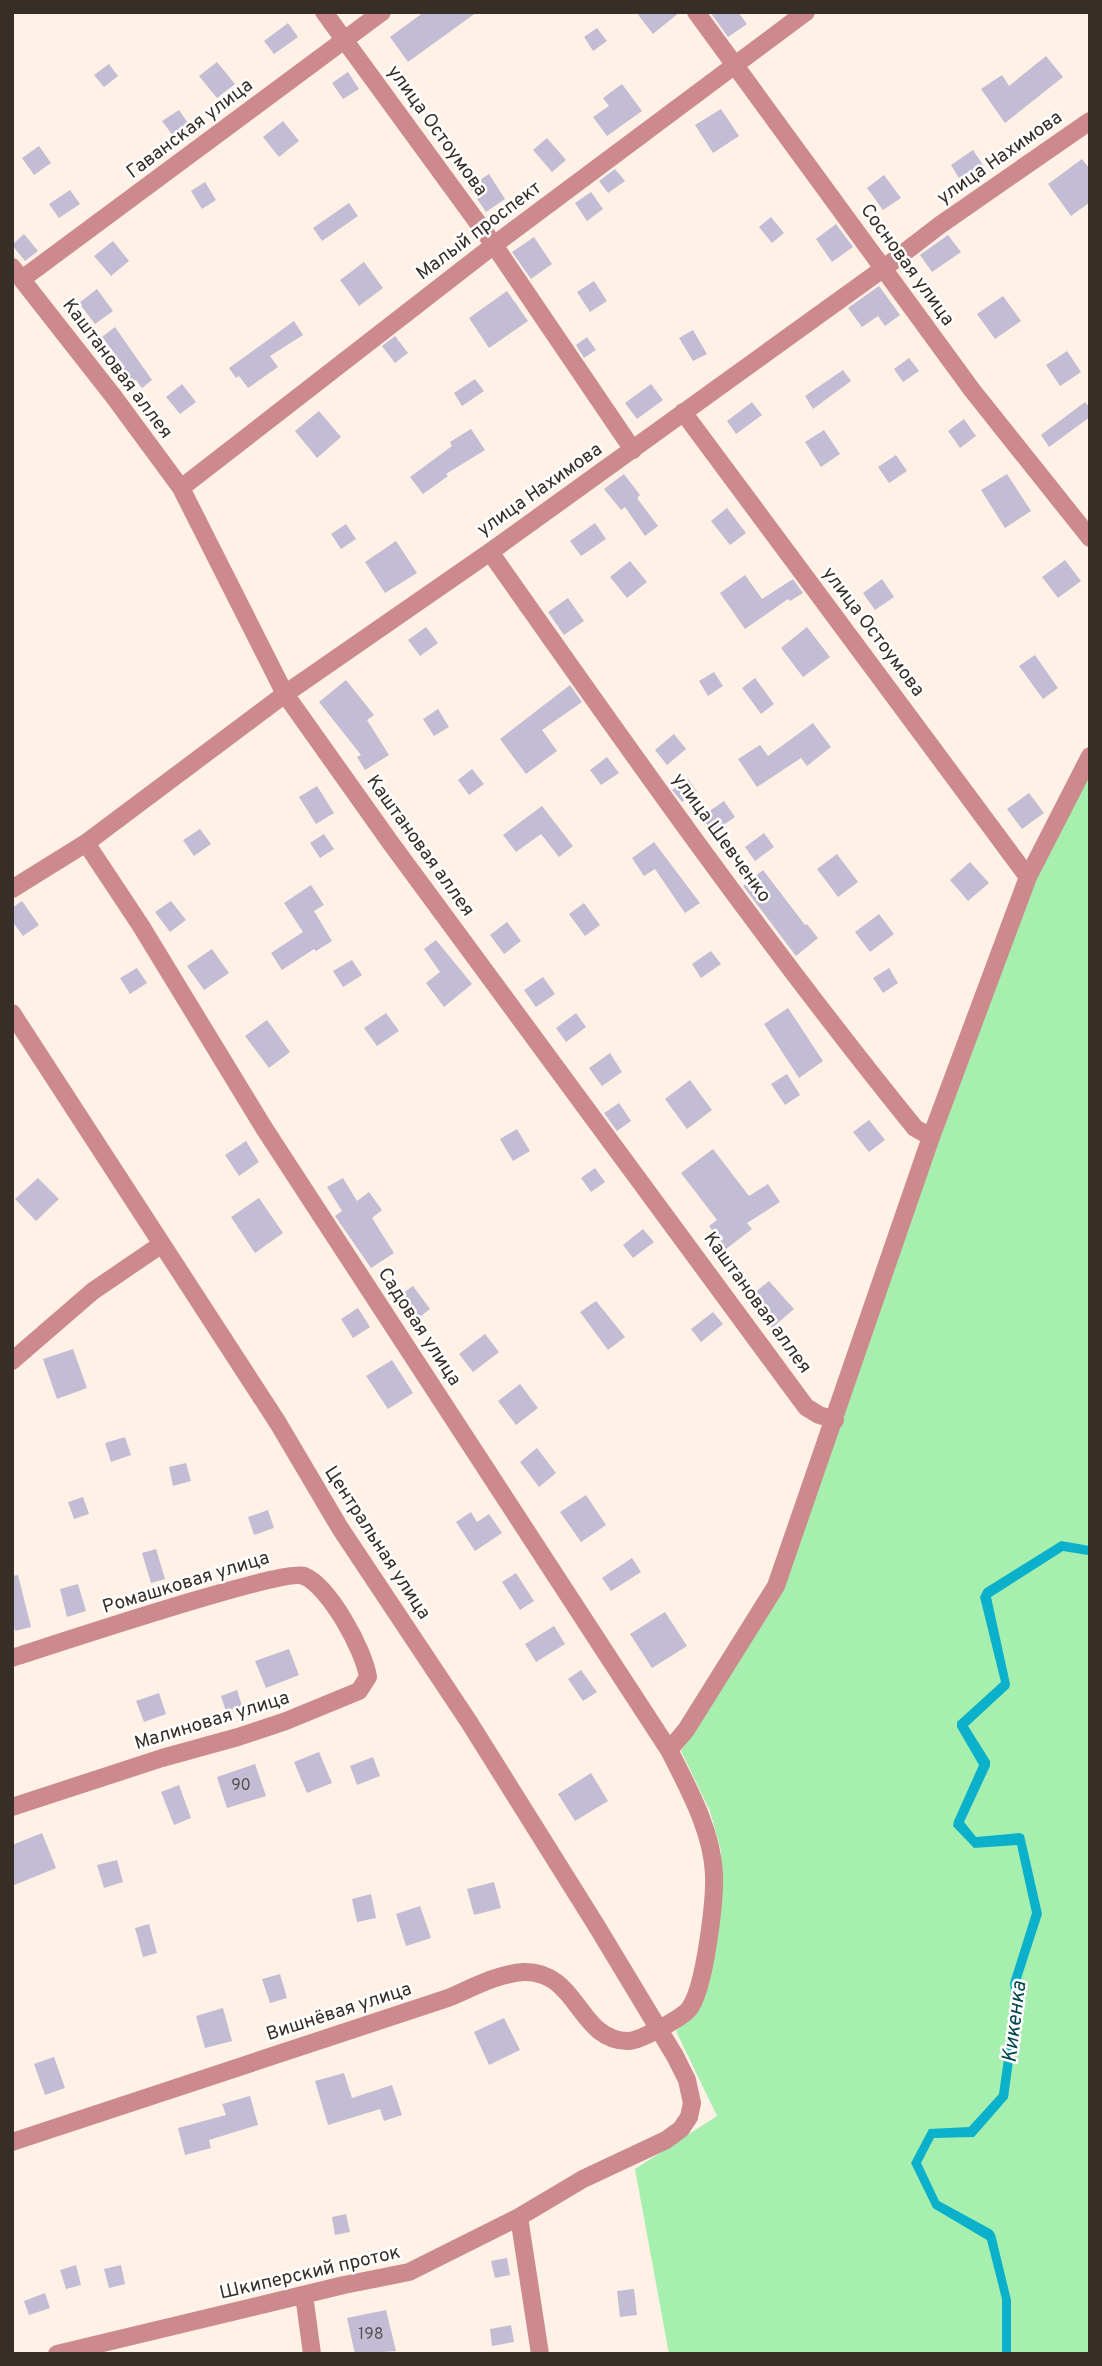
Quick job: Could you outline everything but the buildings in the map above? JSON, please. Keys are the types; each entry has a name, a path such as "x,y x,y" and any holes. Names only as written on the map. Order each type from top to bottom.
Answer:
{"street":[{"name":"улица Остоумова","path":"324,12 494,245 633,450"},
{"name":"Гаванская улица","path":"17,273 382,12"},
{"name":"Сосновая улица","path":"696,12 972,390 1090,538"},
{"name":"Малый проспект","path":"181,488 494,245 806,12"},
{"name":"улица Нахимова","path":"12,889 86,843 285,694 491,552 940,225 1090,121"},
{"name":"Каштановая аллея","path":"17,273 181,488 285,694 390,842 806,1406 819,1415 835,1420"},
{"name":"улица Остоумова","path":"683,412 1028,877"},
{"name":"улица Шевченко","path":"491,552 586,689 828,1020 915,1128 931,1138"},
{"path":"669,1750 686,1730 776,1586 931,1138 1028,877 1090,756"},
{"name":"Садовая улица","path":"86,843 141,926 264,1128 669,1750 697,1807 706,1839"},
{"name":"Центральная улица","path":"12,1013 278,1423 340,1528 469,1722 658,2029 687,2080 692,2103"},
{"path":"12,1361 93,1291 162,1244"},
{"name":"Ромашковая улица","path":"12,1658 286,1575 302,1575 316,1584 350,1630"},
{"name":"Малиновая улица","path":"12,1807 286,1721 359,1691 368,1677 366,1663 350,1630"},
{"name":"Вишнёвая улица","path":"12,2142 448,1998 504,1975 525,1972 547,1975 566,1989 592,2026 610,2037 630,2041 658,2029 689,2009 701,1982 714,1873 706,1839"},
{"name":"Шкиперский проток","path":"57,2354 88,2350 304,2295 410,2272 519,2217 583,2179 666,2140 681,2129 689,2117 692,2103"},
{"path":"519,2217 540,2354"},
{"path":"304,2295 312,2354"}],"green space":[{"path":"1090,773 1090,1546 1068,1543 1088,1555 1090,1560 1090,2354 669,2354 635,2169 717,2116 676,2031 697,2013 717,1914 721,1851 710,1811 681,1751 781,1589 933,1147 1034,880"}],"water":[{"name":"Кикенка","path":"1061,1541 1090,1546 1090,1571 1088,1555 1063,1551 991,1597 1010,1684 1009,1688 968,1726 990,1761 990,1766 964,1822 976,1837 1020,1833 1024,1835 1042,1914 1020,1982 1021,2002 1008,2098 974,2137 934,2138 921,2163 939,2201 995,2234 1011,2300 1011,2354 1002,2354 1002,2299 987,2240 933,2208 911,2163 929,2129 969,2127 999,2094 1012,2003 1010,1983 1032,1913 1017,1845 974,1848 953,1826 979,1765 957,1727 957,1722 1001,1682 980,1597 984,1589"}]}
